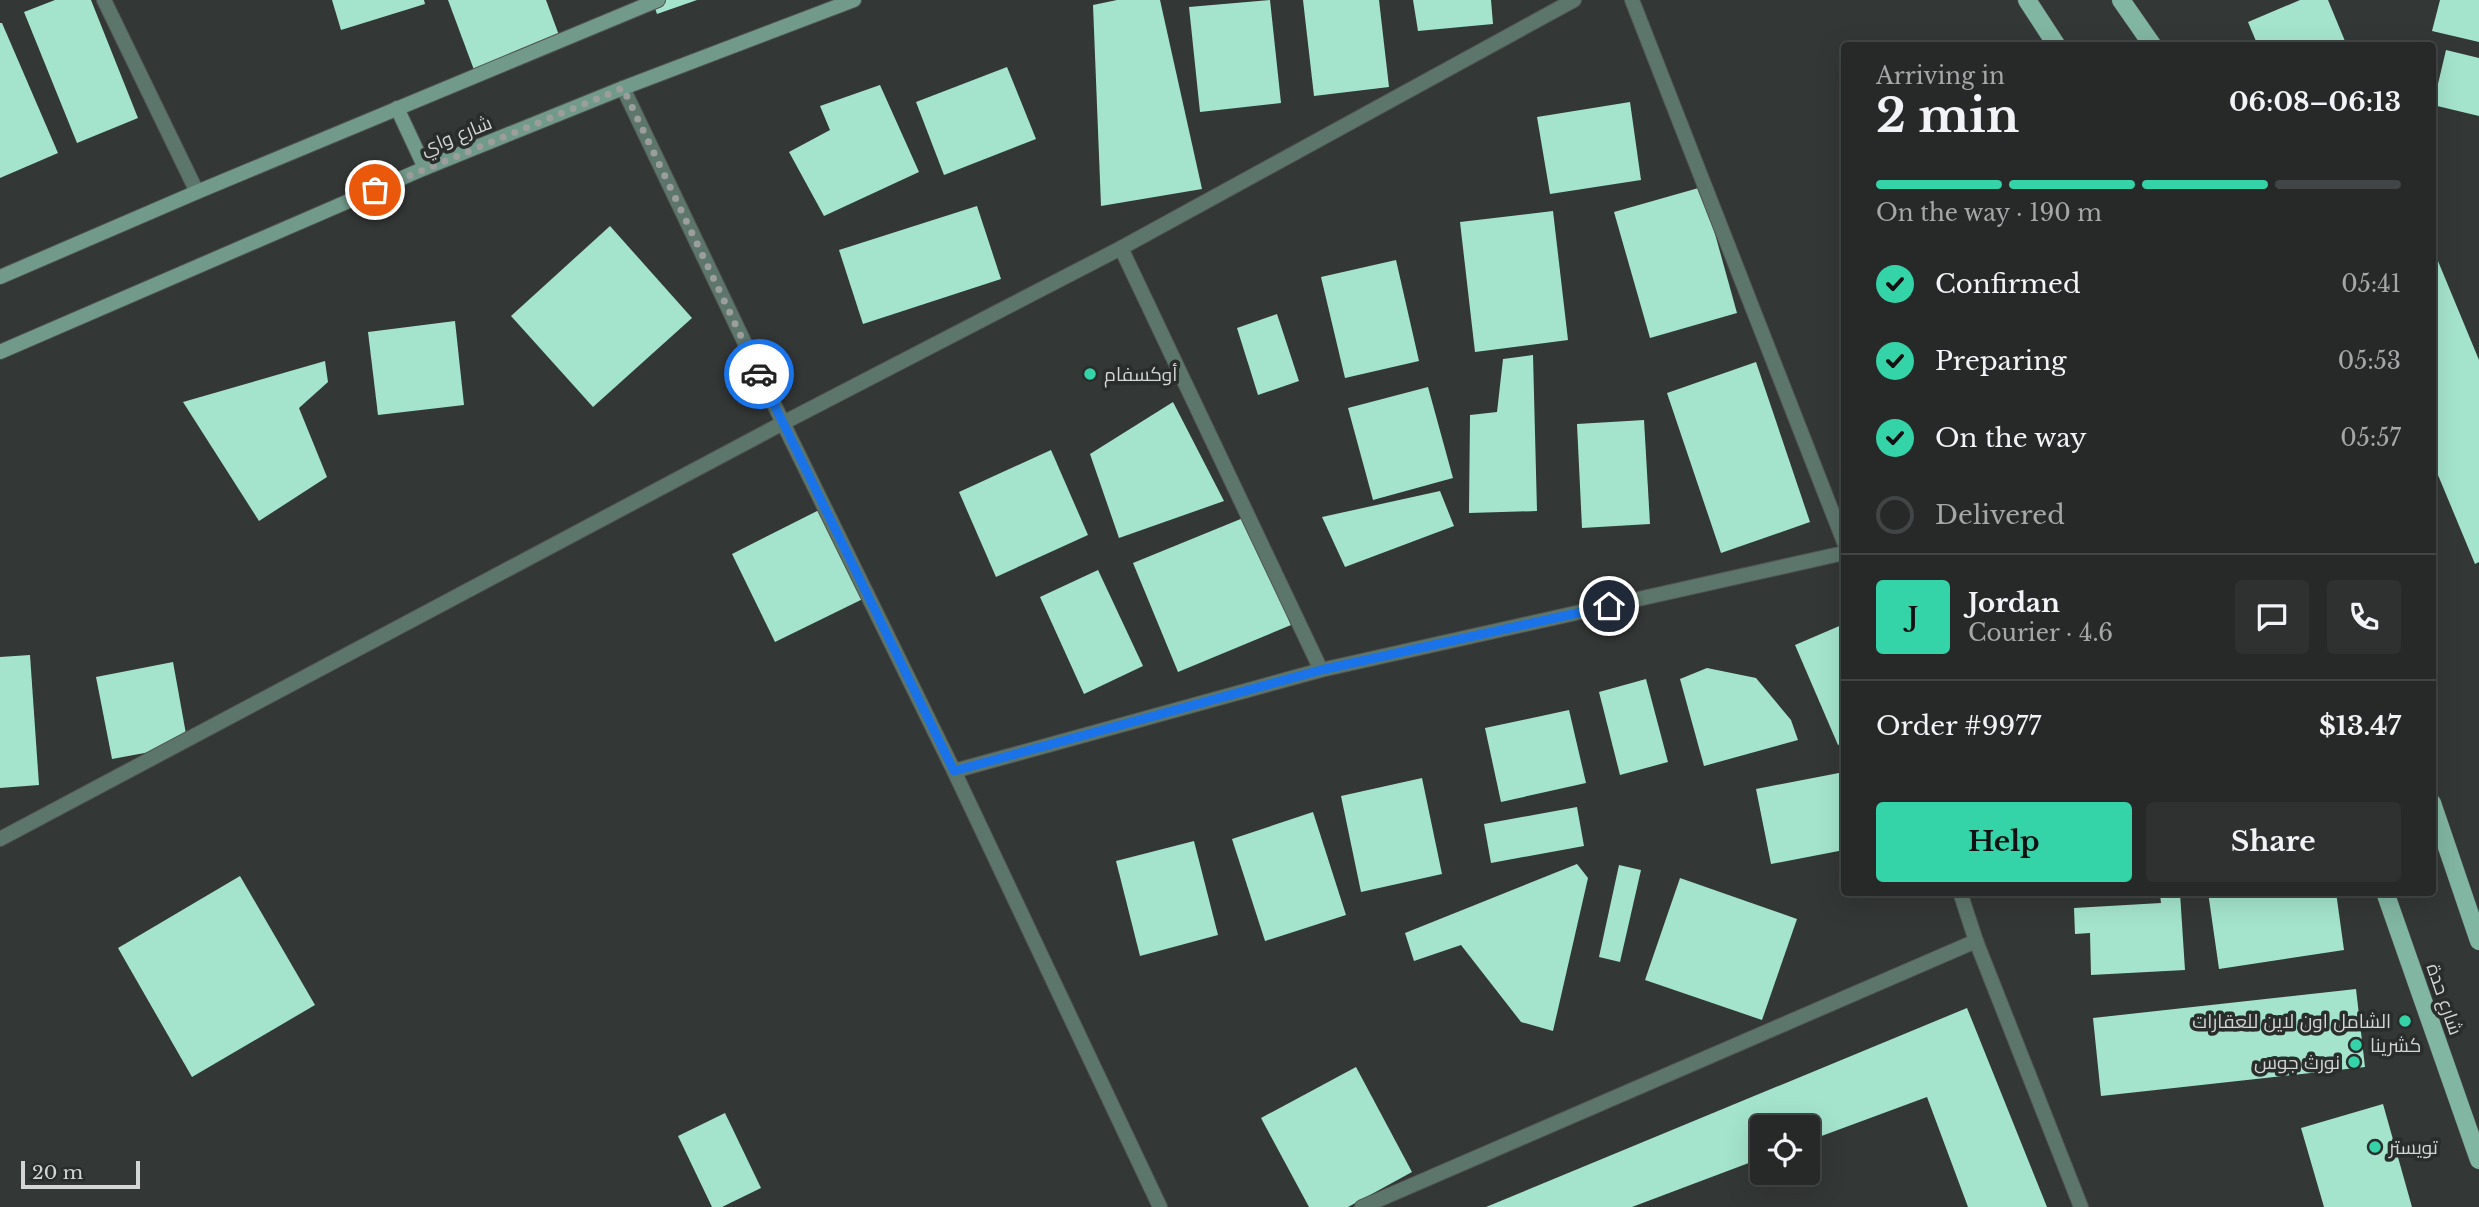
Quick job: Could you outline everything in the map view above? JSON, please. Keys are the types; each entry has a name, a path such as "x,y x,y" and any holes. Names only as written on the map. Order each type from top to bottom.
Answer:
{"main road":[{"path":"2027,0 2054,42"},
{"path":"2121,0 2150,42"},
{"path":"2436,815 2479,941"},
{"name":"شارع حدة","path":"2386,896 2479,1160"}],"street":[{"path":"104,0 197,192"},
{"path":"0,277 658,0"},
{"name":"شارع واي","path":"0,352 425,168 623,88 854,0"},
{"path":"0,839 783,423 1121,248 1574,0"},
{"path":"1632,0 1841,534"},
{"path":"623,88 783,423 954,771 1160,1207"},
{"path":"397,108 425,168"},
{"path":"1121,248 1321,670"},
{"path":"954,771 1321,670 1841,554"},
{"path":"1962,896 1976,941 2081,1207"},
{"path":"1362,1207 1976,941"}],"building":[{"path":"55,0 91,0 138,118 77,143 24,12"},
{"path":"332,0 424,0 425,4 341,30"},
{"path":"448,0 546,0 563,46 477,78"},
{"path":"652,0 697,0 657,14"},
{"path":"1117,0 1160,0 1202,189 1101,206 1093,5"},
{"path":"1270,0 1281,103 1200,112 1189,7"},
{"path":"1303,0 1379,0 1389,87 1314,96"},
{"path":"1413,0 1491,0 1493,24 1418,31"},
{"path":"2300,0 2328,0 2345,42 2256,42 2248,22"},
{"path":"2440,0 2479,0 2479,42 2432,31"},
{"path":"0,23 58,153 0,178"},
{"path":"2446,50 2479,58 2479,116 2436,106 2436,92"},
{"path":"1007,67 1036,139 944,175 916,102"},
{"path":"880,85 919,172 824,216 789,152 830,130 820,106"},
{"path":"1630,102 1641,180 1550,194 1537,117"},
{"path":"1702,187 1737,313 1650,338 1614,212"},
{"path":"977,206 1001,279 863,324 839,250"},
{"path":"1553,211 1568,340 1475,352 1460,222"},
{"path":"610,226 692,318 593,407 511,316"},
{"path":"2436,256 2479,360 2479,562 2475,564 2436,470"},
{"path":"1396,260 1419,361 1345,378 1321,277"},
{"path":"1277,314 1299,381 1258,395 1237,328"},
{"path":"455,321 464,405 378,415 368,332"},
{"path":"1533,355 1537,511 1469,513 1470,415 1497,412 1503,359"},
{"path":"325,361 328,382 299,408 327,477 259,521 183,402"},
{"path":"1756,362 1810,522 1721,553 1667,393"},
{"path":"1428,387 1453,478 1373,500 1348,408"},
{"path":"1173,402 1224,501 1119,538 1090,454"},
{"path":"1644,420 1650,524 1582,528 1577,424"},
{"path":"1051,450 1088,535 996,577 959,492"},
{"path":"1440,491 1454,526 1345,567 1322,517"},
{"path":"829,505 873,594 775,642 732,554"},
{"path":"1248,516 1291,625 1178,672 1133,563"},
{"path":"1098,570 1143,666 1084,694 1040,597"},
{"path":"1841,625 1841,744 1838,745 1795,645"},
{"path":"30,655 39,785 0,788 0,657"},
{"path":"173,662 188,745 112,759 96,677"},
{"path":"1707,668 1756,678 1791,720 1798,740 1704,766 1680,679"},
{"path":"1646,679 1668,762 1620,775 1599,692"},
{"path":"1569,710 1586,783 1501,802 1485,728"},
{"path":"1841,773 1841,851 1771,864 1756,789"},
{"path":"1422,778 1442,874 1361,892 1341,796"},
{"path":"1577,807 1584,846 1491,863 1484,824"},
{"path":"1313,812 1346,915 1265,941 1232,839"},
{"path":"1194,841 1218,935 1140,956 1116,861"},
{"path":"1577,864 1588,878 1553,1031 1521,1022 1461,945 1414,961 1405,933"},
{"path":"1619,865 1641,870 1620,962 1599,957"},
{"path":"240,876 315,1005 192,1077 118,948"},
{"path":"1680,878 1797,919 1762,1020 1645,980"},
{"path":"2160,896 2180,896 2185,970 2091,975 2090,933 2075,934 2074,908 2161,903"},
{"path":"2209,896 2337,896 2344,950 2219,969"},
{"path":"2356,989 2365,1067 2101,1096 2093,1018"},
{"path":"1967,1008 2047,1207 1968,1207 1927,1097 1820,1137 1820,1115 1750,1115 1750,1163 1632,1207 1486,1207"},
{"path":"1356,1067 1412,1172 1348,1207 1309,1207 1261,1118"},
{"path":"2383,1104 2412,1207 2324,1207 2301,1128"},
{"path":"725,1113 761,1188 722,1207 712,1207 678,1136"}],"way so far":[{"path":"375,190 623,88 759,374"}],"place":[{"name":"أوكسفام","path":"1090,374"},
{"name":"الشامل اون لاين للعقارات","path":"2405,1021"},
{"name":"كشرينا","path":"2356,1045"},
{"name":"نورث جوس","path":"2354,1062"},
{"name":"تويستر","path":"2375,1147"}],"route":[{"path":"759,374 954,771 1321,670 1609,606"}]}
